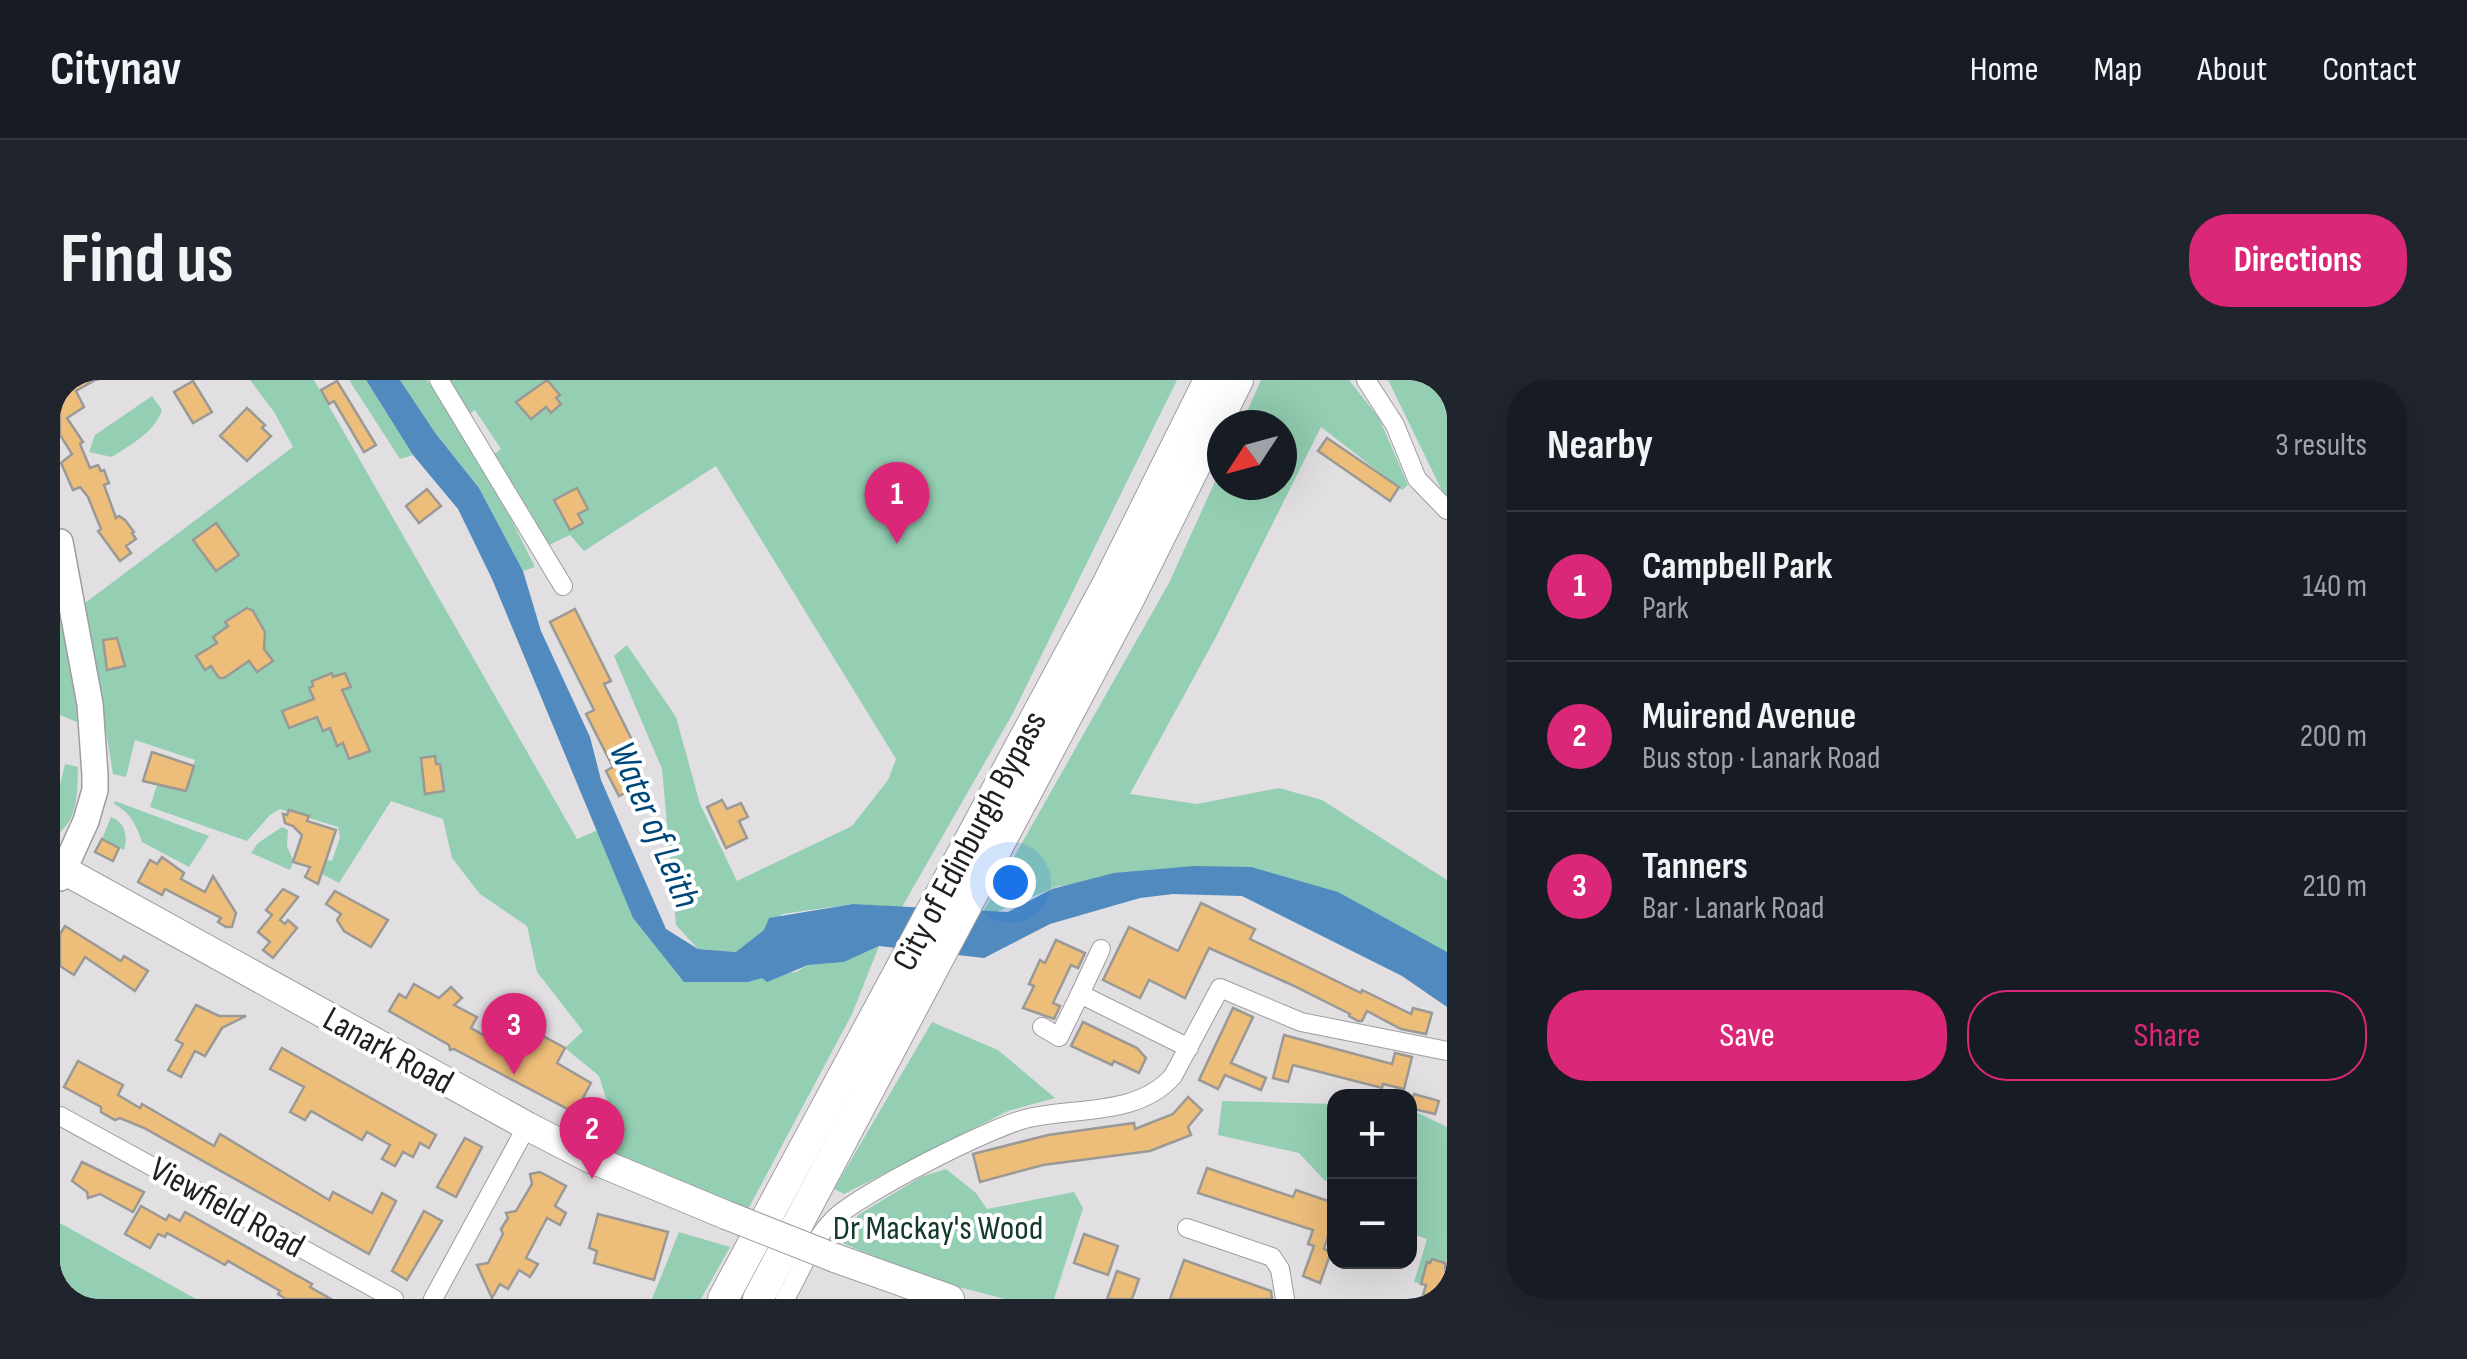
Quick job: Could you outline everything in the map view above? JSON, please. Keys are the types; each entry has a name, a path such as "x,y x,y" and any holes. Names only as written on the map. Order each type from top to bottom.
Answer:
{"highway":[{"name":"City of Edinburgh Bypass","path":"1023,770 1109,581 1209,380"},
{"name":"City of Edinburgh Bypass","path":"723,1299 825,1140 1023,770 1175,511 1238,380"},
{"name":"City of Edinburgh Bypass","path":"758,1299 825,1140"}],"main road":[{"path":"60,542 90,704 95,775 86,821 61,872"},
{"name":"Lanark Road","path":"61,872 589,1158 916,1294 950,1299"}],"street":[{"path":"439,380 563,586"},
{"path":"1366,380 1395,425 1417,478 1447,510"},
{"path":"1042,1027 1058,1037 1101,948"},
{"path":"786,1299 820,1236 846,1208 1011,1122 1110,1107 1151,1094 1173,1076 1220,988 1301,1022 1447,1051"},
{"path":"1080,994 1190,1048"},
{"name":"Viewfield Road","path":"60,1116 394,1299"},
{"path":"433,1299 527,1126"},
{"path":"1187,1228 1272,1257 1280,1269 1285,1299"},
{"path":"1233,1266 1240,1246"}],"green space":[{"path":"250,380 314,380 577,839 598,830 633,918 684,981 796,972 808,965 844,962 879,946 852,1014 746,1213 582,1146 607,1101 599,1076 565,1048 583,1031 537,972 527,926 480,894 452,858 443,819 391,801 339,883 322,874 327,860 332,861 340,837 338,827 280,809 247,841 150,807 157,785 186,790 195,760 135,740 126,777 113,774 85,603 293,447","holes":["435,756 436,764 440,764 444,791 426,794 421,758"]},
{"path":"349,380 366,380 413,455 400,459"},
{"path":"400,380 427,380 492,481 535,567 523,571 479,488"},
{"path":"446,380 1177,380 1012,715 902,907 853,904 782,914 737,952 698,949 676,925 662,769 614,656 627,645 676,717 700,804 737,881 852,826 888,780 896,759 716,466 584,551 570,535 547,546 493,455 501,449 475,410 467,415"},
{"path":"1261,380 1349,380 1379,418 1408,485 1402,490 1321,427 1297,475 1297,410 1248,410"},
{"path":"1388,380 1447,380 1447,501"},
{"path":"152,396 162,410 148,431 112,457 89,452 95,435"},
{"path":"1207,499 1284,500 1216,637 1130,794 1197,804 1279,788 1322,800 1447,880 1447,954 1158,871 1056,887 979,919 1169,583"},
{"path":"60,592 79,723 60,715"},
{"path":"65,764 78,767 77,793 71,819 60,832 60,785"},
{"path":"115,801 209,836 189,867 142,842 132,820"},
{"path":"111,817 124,830 124,850 102,839"},
{"path":"282,827 288,830 287,847 294,861 290,870 251,853 258,843"},
{"path":"932,1022 998,1050 1055,1098 1008,1111 844,1194 834,1189"},
{"path":"1222,1101 1327,1104 1327,1180 1299,1153 1218,1135"},
{"path":"1417,1112 1447,1127 1447,1258 1445,1263 1432,1259 1421,1284 1414,1282 1427,1239 1417,1235"},
{"name":"Dr Mackay's Wood","path":"946,1169 976,1193 987,1209 1074,1192 1083,1208 1054,1299 1005,1299 920,1277 843,1243 858,1215 921,1177"},
{"path":"60,1223 196,1299 60,1299"},
{"path":"679,1232 730,1247 701,1299 652,1299"}],"water":[{"path":"366,380 400,380 479,488 523,571 541,631 590,737 601,780 666,929 698,949 736,952 764,930 769,918 853,904 1008,912 1052,889 1114,873 1194,866 1251,867 1338,892 1447,952 1447,1007 1402,976 1242,896 1173,894 1140,898 1050,924 984,958 879,946 844,962 808,965 767,982 762,978 748,982 684,982 633,918 492,579 458,509 413,455"}],"building":[{"path":"60,380 95,380 76,391 84,407 67,418 83,442 80,444 90,468 98,465 104,470 109,483 104,485 116,518 125,520 134,532 136,539 126,546 131,553 120,561 98,531 101,529 88,497 80,487 73,490 61,463 72,454 60,435"},
{"path":"547,380 560,395 556,398 561,404 551,413 546,407 531,419 516,402"},
{"path":"193,381 212,412 193,423 174,392"},
{"path":"337,381 376,445 364,452 334,401 329,404 321,390"},
{"path":"247,408 271,436 247,461 220,436"},
{"path":"1327,438 1399,487 1390,501 1318,451"},
{"path":"577,488 588,509 578,514 583,523 570,530 554,500"},
{"path":"427,489 441,506 419,523 406,506"},
{"path":"216,523 239,555 216,571 193,540"},
{"path":"247,608 265,632 264,649 273,661 257,672 249,661 219,678 211,666 205,670 196,656 217,643 213,637 228,626 225,622"},
{"path":"575,609 611,681 604,684 639,754 639,769 629,779 634,788 619,796 606,771 613,767 586,714 594,710 550,622"},
{"path":"117,638 125,666 107,670 103,640"},
{"path":"332,673 333,677 345,673 351,687 342,690 370,751 349,759 343,743 337,746 330,728 323,731 317,717 289,728 282,711 314,699 309,688 312,681"},
{"path":"152,752 194,766 186,791 143,781"},
{"path":"435,756 444,791 425,794 421,758"},
{"path":"722,800 727,809 741,803 748,817 739,821 747,838 726,848 707,807"},
{"path":"289,810 309,816 307,821 336,830 318,884 305,877 310,867 293,862 302,835 285,823 283,814 287,815"},
{"path":"102,839 119,848 113,861 95,852"},
{"path":"162,857 184,873 181,879 205,892 213,876 236,913 232,927 165,889 162,895 138,882 150,860 157,864"},
{"path":"283,889 298,897 280,920 285,924 288,920 297,928 273,958 263,950 270,942 258,932 272,915 266,910"},
{"path":"335,891 388,920 371,947 344,931 337,920 341,914 326,904"},
{"path":"1201,903 1255,929 1250,939 1361,993 1362,990 1411,1014 1413,1008 1432,1013 1426,1034 1401,1029 1367,1011 1358,1021 1292,985 1209,948 1185,998 1149,980 1140,998 1103,980 1129,927 1178,951"},
{"path":"65,926 121,961 124,956 148,971 135,991 85,957 74,975 60,966 60,934"},
{"path":"1056,940 1085,953 1078,968 1071,965 1053,1003 1060,1006 1054,1019 1023,1008 1034,986 1029,984 1040,960 1045,963"},
{"path":"414,984 439,998 451,987 462,998 454,1005 477,1017 471,1028 505,1047 514,1033 525,1039 530,1029 565,1048 557,1063 591,1083 583,1098 598,1106 587,1126 572,1117 575,1113 450,1050 449,1045 389,1011 399,994 406,998"},
{"path":"196,1005 219,1016 246,1016 222,1028 205,1056 195,1051 181,1077 168,1070 183,1044 176,1040"},
{"path":"1233,1008 1253,1017 1231,1063 1266,1078 1261,1090 1225,1075 1218,1089 1199,1080"},
{"path":"1083,1022 1137,1048 1146,1058 1139,1073 1071,1046"},
{"path":"1284,1035 1392,1064 1395,1053 1412,1057 1404,1089 1383,1084 1382,1088 1293,1065 1288,1082 1273,1078"},
{"path":"282,1048 436,1135 429,1148 420,1143 413,1157 403,1152 395,1166 382,1159 390,1145 367,1132 362,1140 311,1111 305,1120 290,1112 304,1087 270,1069"},
{"path":"78,1061 123,1085 118,1095 140,1108 142,1104 214,1146 220,1134 329,1200 333,1192 372,1213 382,1193 396,1201 369,1254 144,1128 101,1112 101,1107 64,1087"},
{"path":"1417,1095 1439,1101 1435,1114 1417,1110"},
{"path":"1188,1097 1202,1110 1188,1127 1191,1135 1150,1151 1043,1165 980,1182 973,1154 1048,1135 1134,1123 1135,1129 1173,1114"},
{"path":"465,1138 482,1147 456,1197 437,1187"},
{"path":"82,1162 144,1192 133,1212 100,1194 88,1198 87,1192 72,1181"},
{"path":"1207,1168 1293,1197 1296,1190 1327,1201 1327,1263 1320,1283 1303,1276 1314,1246 1308,1244 1313,1230 1198,1193"},
{"path":"540,1172 566,1186 555,1206 566,1213 560,1225 547,1218 526,1258 538,1264 530,1277 519,1270 508,1289 500,1284 492,1298 477,1265 488,1263 503,1234 506,1213 516,1211 532,1184 530,1174"},
{"path":"141,1206 166,1220 169,1215 180,1221 185,1212 312,1284 310,1287 331,1299 286,1299 278,1294 280,1291 228,1261 225,1265 167,1233 165,1237 158,1234 150,1248 125,1234"},
{"path":"424,1211 442,1221 407,1280 392,1271"},
{"path":"598,1214 668,1232 654,1280 594,1263 597,1251 589,1248"},
{"path":"1084,1234 1118,1246 1108,1275 1074,1263"},
{"path":"1432,1259 1445,1263 1447,1299 1422,1299 1426,1285 1421,1284 1427,1262"},
{"path":"1184,1260 1271,1291 1272,1299 1170,1299"},
{"path":"1117,1271 1139,1279 1132,1299 1107,1299"}],"place":[{"name":"Campbell Park","path":"897,544"},
{"name":"Tanners","path":"514,1075"},
{"name":"Muirend Avenue","path":"592,1179"}],"water label":[{"name":"Water of Leith","path":"654,825"}]}
